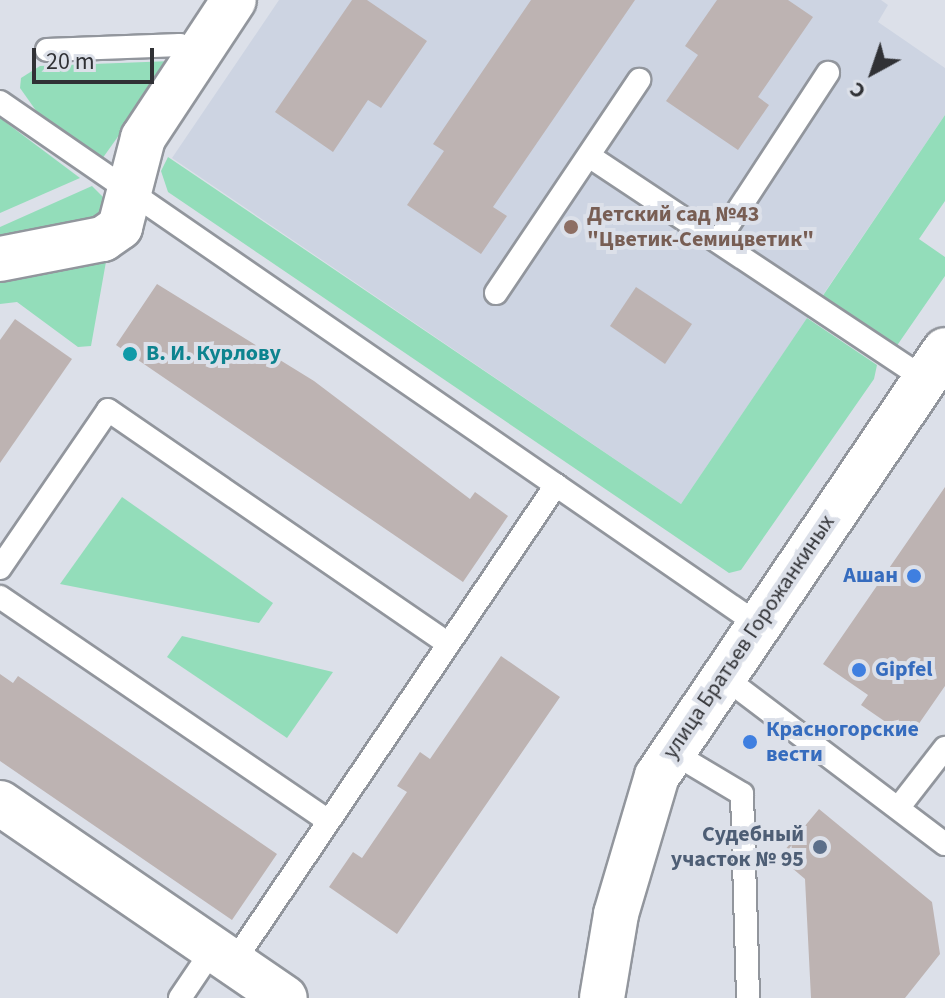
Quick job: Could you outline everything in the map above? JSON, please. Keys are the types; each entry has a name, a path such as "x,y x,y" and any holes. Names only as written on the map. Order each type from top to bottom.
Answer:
{"street":[{"path":"0,259 103,239 120,227 143,138 234,0"},
{"name":"улица Братьев Горожанкиных","path":"602,998 616,914 664,763 720,674 935,365"},
{"path":"0,803 285,998"}],"lane":[{"path":"47,50 180,45 197,57"},
{"path":"718,241 828,73"},
{"path":"496,293 639,80"},
{"path":"0,102 756,623"},
{"path":"589,156 718,241 935,365"},
{"path":"0,568 108,410 448,644"},
{"path":"180,998 223,956 328,821 556,485"},
{"path":"0,597 328,821"},
{"path":"720,674 945,844"},
{"path":"899,807 945,748"},
{"path":"664,763 742,794 748,998"}],"shaded area":[{"name":"Детский сад №43 \"Цветик-Семицветик\"","path":"279,0 881,0 888,5 878,22 945,68 945,115 681,504 172,158"}],"green space":[{"path":"172,61 102,159 37,112 20,88 21,78 40,66"},
{"path":"945,115 945,201 919,239 945,257 945,276 896,347 822,297"},
{"path":"0,118 80,178 0,213"},
{"path":"168,157 681,504 807,318 877,365 874,379 741,570 729,573 168,192 161,171"},
{"path":"92,186 110,204 108,218 0,238 0,227"},
{"path":"107,256 91,346 78,347 17,302 0,304 0,278"},
{"path":"122,497 273,603 259,623 60,584"},
{"path":"182,636 333,672 287,738 167,657"}],"building":[{"path":"352,0 367,0 427,41 381,108 368,100 333,152 275,112"},
{"path":"531,0 635,0 493,207 507,216 481,254 407,205 444,151 433,144"},
{"path":"717,0 788,0 813,17 758,97 769,105 738,150 666,101 698,55 685,46"},
{"path":"157,284 314,381 470,499 475,492 508,516 463,582 116,345"},
{"path":"636,287 692,324 665,364 610,326"},
{"path":"15,319 72,359 0,463 0,340"},
{"name":"Ашан","path":"945,487 945,686 909,738 861,705 868,695 823,664"},
{"path":"501,656 560,697 397,934 329,887 353,852 362,858 407,792 397,786 420,752 430,759"},
{"path":"0,674 13,683 18,676 277,854 232,920 0,761"},
{"path":"819,809 932,902 940,954 905,998 811,998 805,879 779,857"}],"place":[{"name":"Детский сад №43 \"Цветик-Семицветик\"","path":"571,227"},
{"name":"В. И. Курлову","path":"130,354"},
{"name":"Ашан","path":"914,576"},
{"name":"Gipfel","path":"859,670"},
{"name":"Красногорские вести","path":"750,742"},
{"name":"Судебный участок № 95","path":"820,847"}]}
